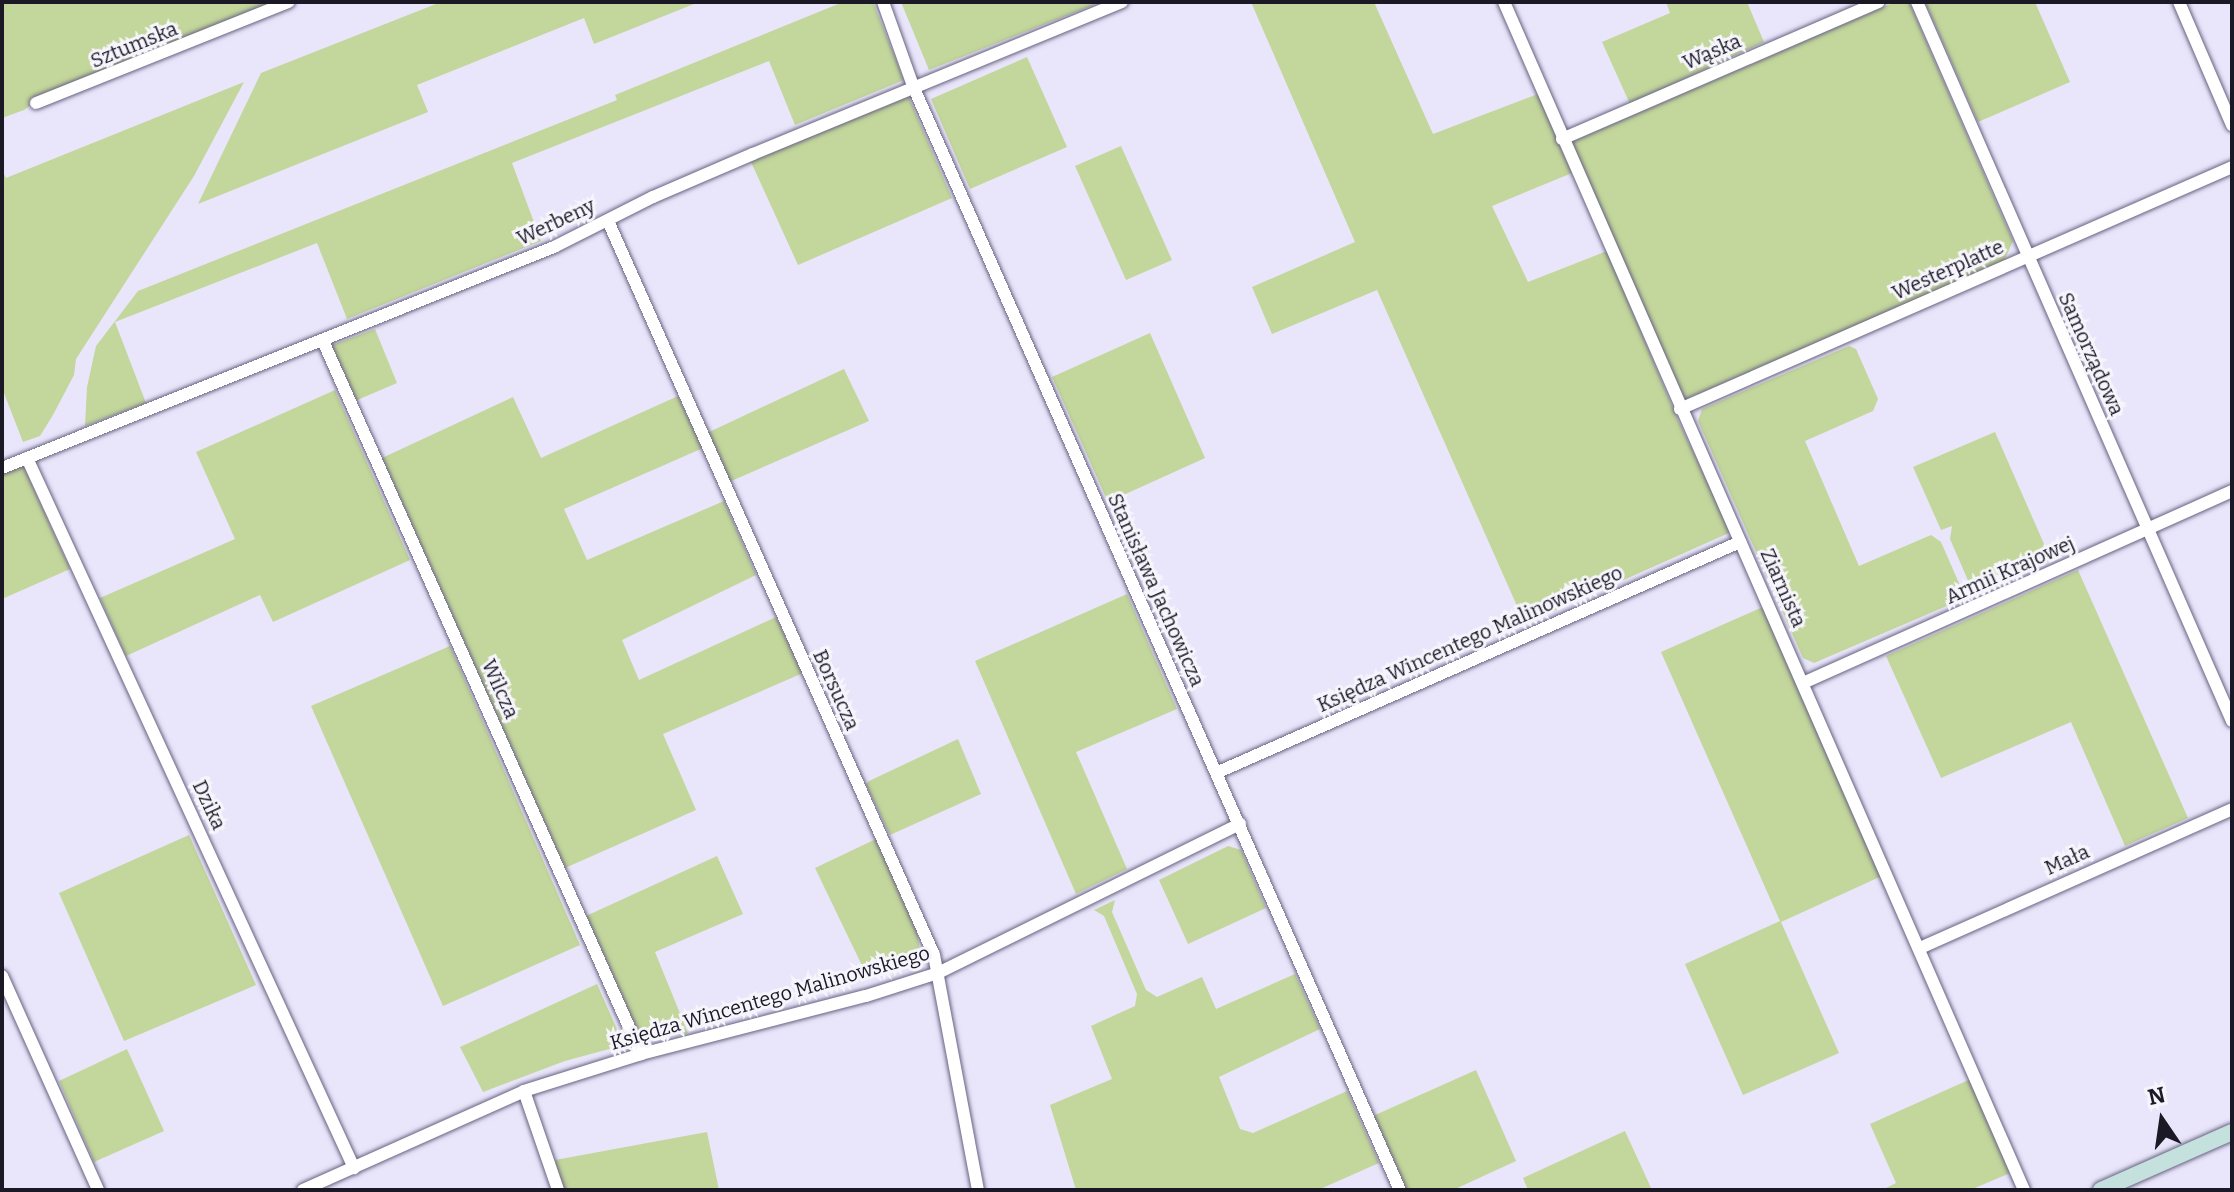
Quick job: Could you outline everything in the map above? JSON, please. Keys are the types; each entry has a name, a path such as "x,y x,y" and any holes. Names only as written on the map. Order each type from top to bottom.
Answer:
{"street":[{"name":"Sztumska","path":"36,103 289,2"},
{"name":"Stanisława Jachowicza","path":"883,2 913,86 1400,1190"},
{"name":"Werbeny","path":"2,468 554,247 653,197 913,86 1122,2"},
{"name":"Ziarnista","path":"1504,2 2024,1190"},
{"name":"Wąska","path":"1562,139 1879,2"},
{"name":"Samorządowa","path":"1917,2 2232,721"},
{"path":"2179,2 2232,125"},
{"name":"Westerplatte","path":"1680,409 2232,167"},
{"name":"Borsucza","path":"608,221 934,955 978,1190"},
{"name":"Wilcza","path":"323,341 641,1054"},
{"name":"Dzika","path":"27,458 354,1168"},
{"name":"Armii Krajowej","path":"1803,683 2232,491"},
{"name":"Księdza Wincentego Malinowskiego","path":"1216,773 1740,542"},
{"name":"Mała","path":"1920,948 2232,809"},
{"name":"Księdza Wincentego Malinowskiego","path":"303,1190 524,1091 641,1054 866,996 938,973 1240,824"},
{"path":"2,976 98,1190"},
{"path":"524,1091 558,1190"},
{"path":"2101,1190 2232,1132"}],"green space":[{"path":"2,2 280,2 44,95 24,110 2,118"},
{"path":"441,2 699,2 594,44 584,18 417,85 428,112 198,204 261,73"},
{"path":"843,2 873,2 904,80 795,125 769,61 512,163 541,241 347,319 317,243 115,322 146,403 85,426 87,387 96,346 138,291 617,100 615,95"},
{"path":"901,2 1101,2 929,70"},
{"path":"1251,2 1374,2 1433,134 1538,94 1572,173 1492,206 1528,282 1607,251 1678,420 1731,532 1525,624 1377,290 1272,334 1252,287 1355,242"},
{"path":"1666,2 1747,2 1764,42 1630,104 1602,42 1670,13"},
{"path":"1895,2 1909,2 2013,241 2004,261 1682,401 1569,143"},
{"path":"1925,2 2035,2 2070,82 1978,122"},
{"path":"1027,57 1067,147 970,189 931,99"},
{"path":"244,82 194,176 76,359 74,375 53,415 40,436 23,442 2,388 2,170 6,178"},
{"path":"907,93 952,198 798,265 751,162"},
{"path":"1121,146 1172,260 1126,280 1075,166"},
{"path":"375,329 397,383 355,401 330,346"},
{"path":"1150,333 1205,458 1108,502 1052,377"},
{"path":"1849,346 1856,349 1878,399 1873,411 1805,441 1859,566 1931,535 1941,542 1962,590 1956,602 1814,663 1803,658 1698,421 1702,409"},
{"path":"844,369 869,421 729,482 707,433"},
{"path":"335,390 410,560 273,622 260,595 126,656 100,598 235,539 196,452"},
{"path":"678,396 703,448 564,509 587,560 724,501 756,575 622,640 639,680 776,617 803,673 663,734 696,810 565,868 382,458 513,397 541,458"},
{"path":"1995,432 2051,560 1982,591 1970,585 1950,539 1952,526 1941,530 1913,467"},
{"path":"23,465 70,569 2,599 2,473"},
{"path":"2078,570 2188,818 2125,846 2071,722 1941,778 1886,656"},
{"path":"1127,594 1177,709 1076,752 1127,869 1076,894 975,661"},
{"path":"1765,606 1884,875 1781,922 1839,1053 1743,1095 1685,964 1780,921 1661,652"},
{"path":"450,646 580,945 443,1006 311,706"},
{"path":"958,739 981,794 890,835 866,784"},
{"path":"189,835 256,985 124,1041 59,893"},
{"path":"876,839 917,932 920,951 902,968 868,978 815,868"},
{"path":"1228,846 1241,850 1266,908 1188,944 1159,880"},
{"path":"717,856 743,914 655,952 688,1033 642,1041 586,916"},
{"path":"1115,900 1112,912 1146,990 1157,997 1202,977 1216,1009 1295,974 1320,1029 1219,1077 1240,1129 1253,1133 1347,1091 1379,1163 1318,1190 1076,1190 1050,1105 1112,1079 1091,1026 1135,1006 1137,994 1104,916 1094,910"},
{"path":"597,984 624,1045 565,1061 483,1092 460,1047"},
{"path":"127,1049 164,1131 94,1162 59,1081"},
{"path":"1476,1070 1516,1161 1453,1190 1406,1190 1373,1116"},
{"path":"1973,1078 2015,1171 1970,1190 1882,1190 1896,1183 1870,1124"},
{"path":"1625,1131 1652,1190 1528,1190 1523,1178"},
{"path":"707,1132 719,1190 562,1190 555,1160"}]}
